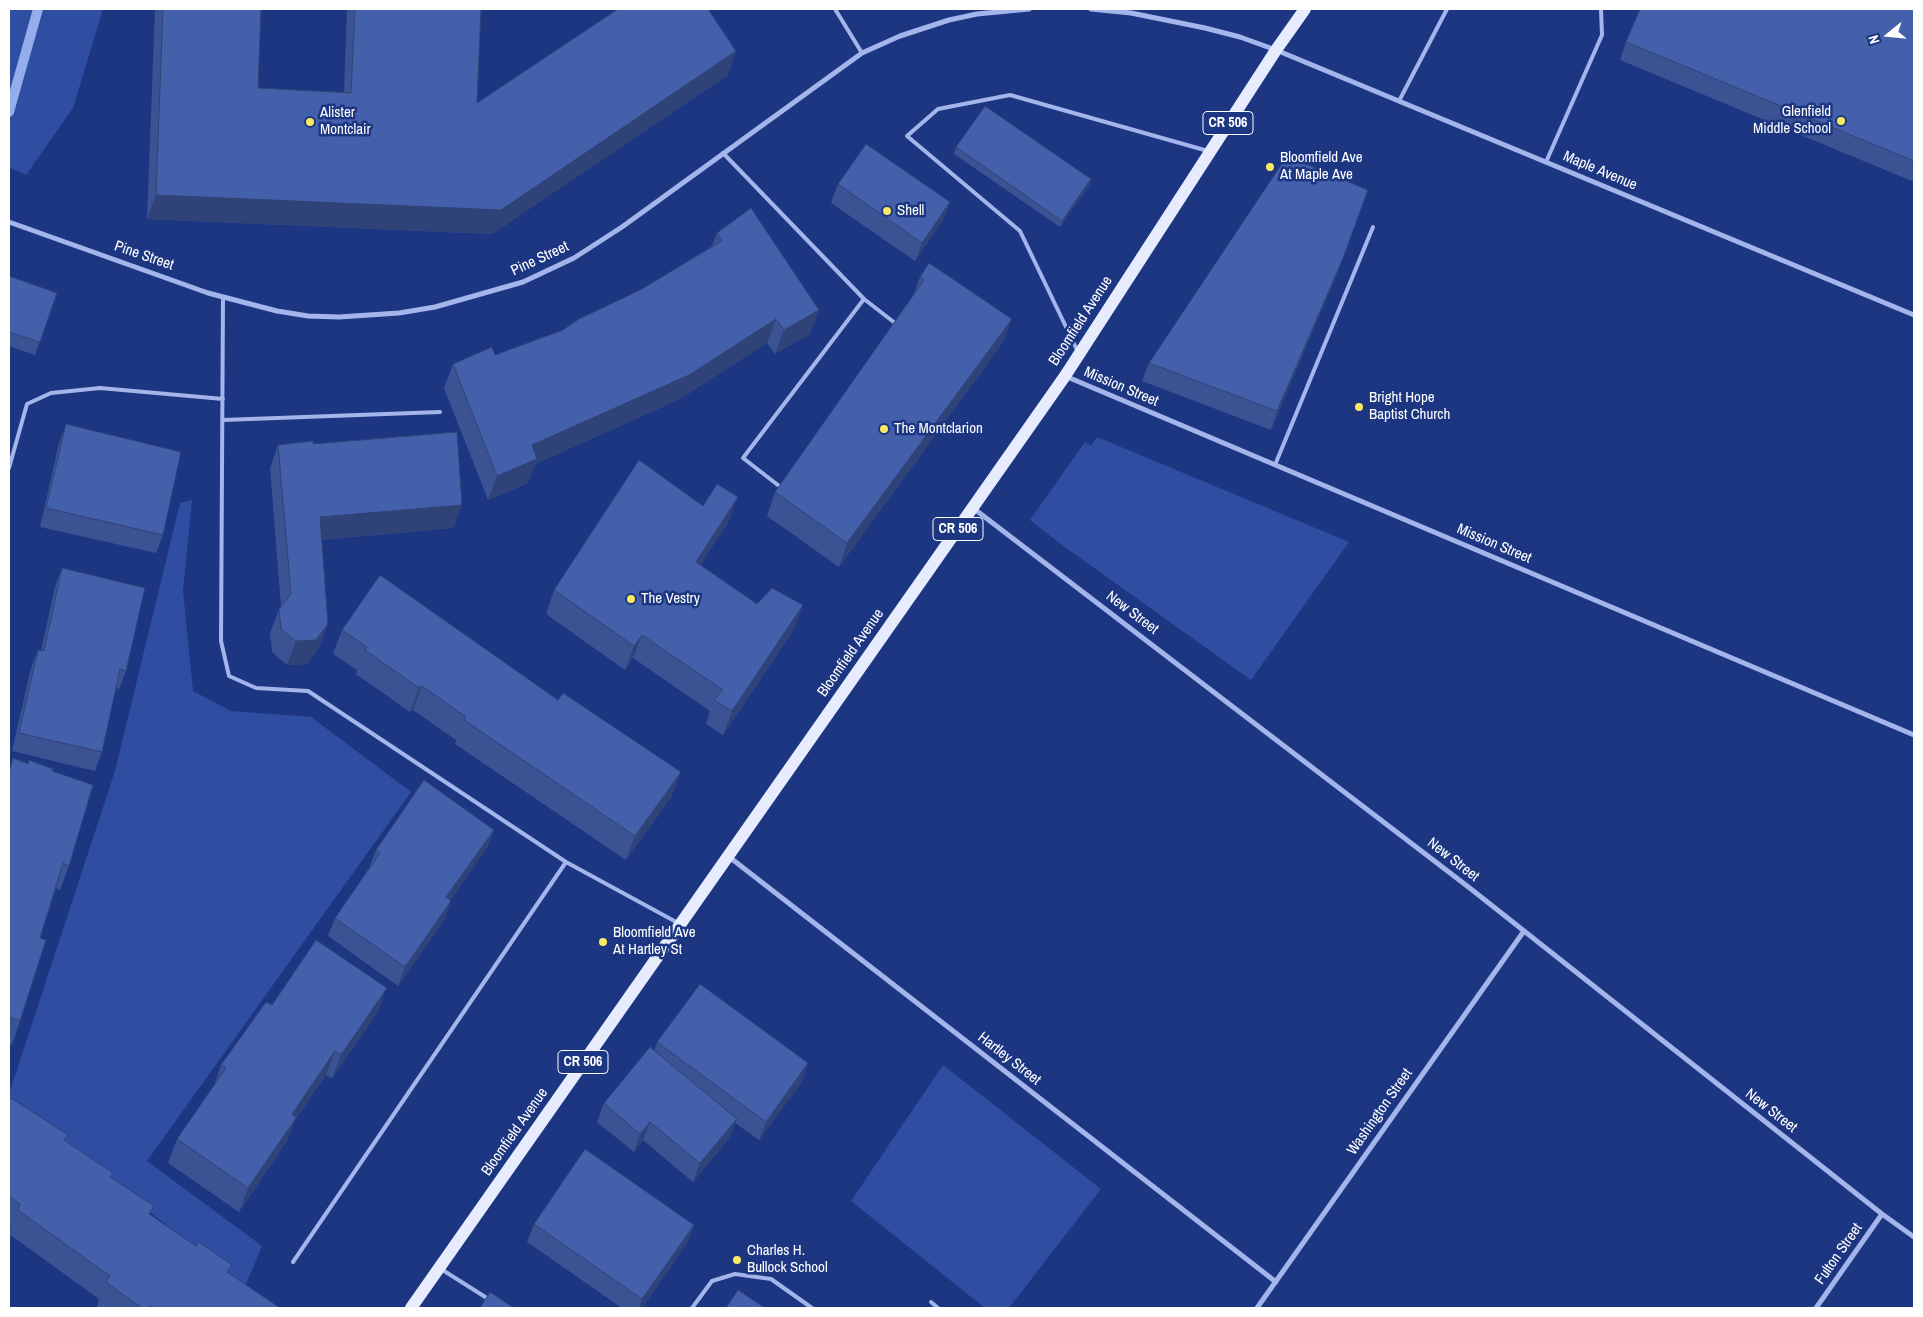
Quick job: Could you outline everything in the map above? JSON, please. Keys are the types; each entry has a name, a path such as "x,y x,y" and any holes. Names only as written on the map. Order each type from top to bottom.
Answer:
{"main road":[{"name":"Bloomfield Avenue","path":"411,1308 1065,376 1276,50 1305,9"}],"street":[{"name":"Pine Street","path":"9,222 224,297 277,311 308,316 339,317 435,307 477,297 524,282 574,258 622,227 862,53 900,36 949,20 977,14 1029,9"},
{"path":"1091,9 1131,13 1205,28 1240,37 1276,50"},
{"name":"Maple Avenue","path":"1276,50 1914,315"},
{"name":"Mission Street","path":"1065,376 1914,735"},
{"name":"New Street","path":"973,508 1524,931 1882,1214 1914,1237"},
{"name":"Hartley Street","path":"728,856 1276,1282"},
{"name":"Washington Street","path":"1257,1308 1524,931"},
{"name":"Fulton Street","path":"1816,1308 1882,1214"}],"lane":[{"path":"835,9 862,53"},
{"path":"1400,101 1447,9"},
{"path":"1546,162 1602,35 1601,9"},
{"path":"1079,354 1020,231 907,136 938,109 1010,95 1210,151"},
{"path":"723,153 864,300 935,354 814,513 743,458 864,300"},
{"path":"1275,465 1373,227"},
{"path":"224,297 221,641 229,676 256,688 308,691 566,862 680,924"},
{"path":"9,468 27,404 51,393 100,388 223,400"},
{"path":"223,420 440,412"},
{"path":"293,1262 566,862"},
{"path":"439,1268 495,1303"},
{"path":"692,1308 712,1281 735,1274 771,1279 812,1308"},
{"path":"931,1302 938,1308"}],"shaded area":[{"path":"9,9 103,9 73,108 26,175 9,167"},
{"path":"1097,437 1349,542 1251,680 1030,520 1085,442 1091,446"},
{"path":"192,500 183,591 193,691 231,711 311,717 411,792 147,1161 262,1246 245,1287 9,1101 9,1094 115,771 180,503"},
{"path":"943,1065 1101,1189 1009,1308 985,1308 851,1201"}],"building":[{"name":"Alister Montclair","path":"163,9 261,9 258,88 351,93 355,9 481,9 477,103 618,9 708,9 736,51 501,210 156,195"},
{"name":"Glenfield Middle School","path":"1640,9 1914,9 1914,161 1626,42"},
{"path":"985,106 1091,179 1062,221 956,147"},
{"path":"866,144 950,202 922,243 838,184"},
{"path":"1287,156 1368,190 1343,258 1277,411 1149,363"},
{"path":"751,208 819,310 784,330 776,319 689,375 532,445 537,459 497,476 453,364 492,347 495,355 563,330 579,319 642,289 722,241 717,233"},
{"name":"The Montclarion","path":"929,263 1012,319 847,543 775,492 924,280 920,277"},
{"path":"9,276 57,293 40,342 9,332"},
{"path":"66,424 181,452 163,535 46,508"},
{"path":"457,432 462,505 320,517 328,624 316,640 296,641 281,629 279,609 291,594 278,445 313,441 313,444"},
{"name":"The Vestry","path":"639,460 703,506 717,484 738,497 696,562 757,604 772,588 803,605 732,711 714,700 723,690 642,635 634,646 554,590"},
{"path":"62,568 145,588 126,671 120,669 102,752 19,733 38,650 44,651"},
{"path":"380,575 558,700 563,693 681,772 635,836 464,720 466,717 422,686 419,688 365,650 367,647 342,630"},
{"path":"13,758 28,764 29,760 53,769 52,771 93,785 69,866 63,863 40,938 46,940 20,1021 9,1017 9,773"},
{"path":"424,780 494,830 446,897 451,901 405,967 335,918 380,853 376,850"},
{"path":"316,940 387,988 341,1055 335,1051 292,1114 296,1118 248,1188 177,1139 226,1068 221,1065 266,1002 272,1005"},
{"path":"700,984 808,1063 766,1122 657,1042"},
{"path":"650,1047 737,1119 700,1163 650,1122 640,1134 604,1103"},
{"path":"11,1098 68,1135 64,1140 113,1173 110,1177 154,1206 149,1214 196,1246 199,1242 232,1265 227,1272 280,1308 153,1308 150,1306 142,1308 106,1282 110,1276 18,1210 20,1204 9,1196 9,1102"},
{"path":"585,1149 694,1225 642,1299 534,1224"},
{"path":"738,1290 765,1308 726,1308"},
{"path":"490,1292 514,1308 480,1308"}],"waterway":[{"path":"9,112 38,9"}],"place":[{"name":"Glenfield Middle School","path":"1841,121"},
{"name":"Alister Montclair","path":"310,122"},
{"name":"Bloomfield Ave At Maple Ave","path":"1270,167"},
{"name":"Shell","path":"887,211"},
{"name":"Bright Hope Baptist Church","path":"1359,407"},
{"name":"The Montclarion","path":"884,429"},
{"name":"The Vestry","path":"631,599"},
{"name":"Bloomfield Ave At Hartley St","path":"603,942"},
{"name":"Charles H. Bullock School","path":"737,1260"}]}
